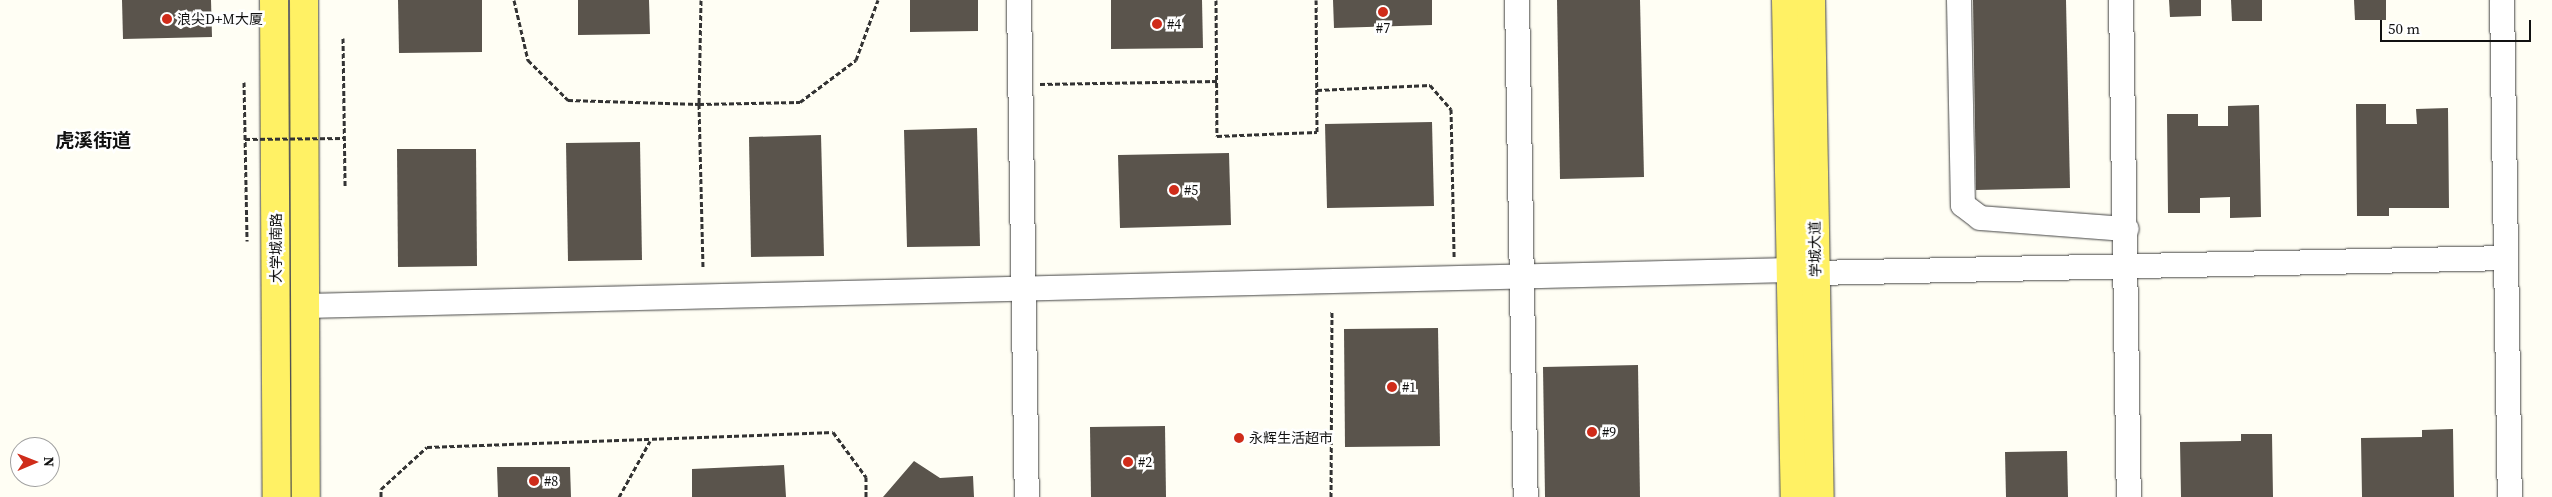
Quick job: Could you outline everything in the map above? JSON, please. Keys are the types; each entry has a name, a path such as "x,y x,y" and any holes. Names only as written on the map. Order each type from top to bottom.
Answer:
{"main road":[{"name":"大学城南路","path":"274,0 277,497"},
{"path":"304,0 306,497"},
{"name":"学城大道","path":"1786,0 1803,272 1820,497"},
{"name":"学城大道","path":"1794,497 1811,0"}],"street":[{"path":"1020,0 1027,497"},
{"path":"1517,0 1526,497"},
{"path":"1959,0 1963,205 1980,218 2126,229"},
{"path":"2121,0 2129,497"},
{"path":"2502,0 2510,497"},
{"path":"306,306 1455,278 2506,258"}],"path":[{"path":"514,0 528,60 568,100 699,104 800,102 856,60 878,0"},
{"path":"701,0 699,104 703,267"},
{"path":"1216,0 1217,136 1318,132 1316,0"},
{"path":"343,38 345,186"},
{"path":"1021,84 1217,81"},
{"path":"244,82 247,241"},
{"path":"1317,90 1430,86 1452,109 1455,278"},
{"path":"245,139 344,138"},
{"path":"1331,497 1332,310"},
{"path":"381,497 381,489 427,447 650,441 833,432 866,477 866,497"},
{"path":"619,497 650,441"}],"building":[{"name":"浪尖D+M大厦","path":"122,0 211,0 212,37 123,39"},
{"path":"398,0 482,0 482,52 399,53"},
{"path":"578,0 649,0 650,34 578,35"},
{"path":"910,0 978,0 978,31 910,32"},
{"name":"#4","path":"1111,0 1202,0 1203,48 1111,49"},
{"name":"#7","path":"1333,0 1432,0 1432,25 1334,28"},
{"path":"1557,0 1640,0 1644,177 1560,179"},
{"path":"1973,0 2066,0 2070,188 1976,190"},
{"path":"2169,0 2201,0 2201,16 2170,17"},
{"path":"2231,0 2262,0 2262,21 2232,21"},
{"path":"2354,0 2386,0 2386,20 2355,20"},
{"path":"2356,104 2386,104 2386,124 2417,124 2416,109 2448,108 2449,208 2389,208 2389,216 2357,216"},
{"path":"2259,105 2261,217 2230,218 2230,197 2200,198 2200,213 2168,213 2167,114 2198,114 2198,126 2228,126 2228,106"},
{"path":"1432,122 1434,206 1327,208 1325,124"},
{"path":"977,128 980,246 907,247 904,130"},
{"path":"821,135 824,256 751,257 749,137"},
{"path":"640,142 642,260 568,261 566,143"},
{"path":"397,149 476,149 477,266 398,267"},
{"name":"#5","path":"1229,153 1231,225 1120,228 1118,155"},
{"name":"#1","path":"1438,328 1440,446 1345,447 1344,329"},
{"name":"#9","path":"1638,365 1640,497 1545,497 1543,367"},
{"name":"#2","path":"1165,426 1166,497 1091,497 1090,427"},
{"path":"2453,429 2454,497 2362,497 2361,438 2422,437 2422,430"},
{"path":"2241,434 2272,434 2273,497 2181,497 2180,442 2241,441"},
{"path":"2067,451 2068,497 2006,497 2005,452"},
{"path":"914,461 940,478 973,476 974,497 883,497"},
{"path":"784,465 786,497 692,497 692,469"},
{"name":"#8","path":"497,467 570,467 571,497 498,497"}],"place":[{"name":"#7","path":"1383,12"},
{"name":"浪尖D+M大厦","path":"167,19"},
{"name":"#4","path":"1157,24"},
{"name":"#5","path":"1174,190"},
{"name":"#1","path":"1392,387"},
{"name":"#9","path":"1592,432"},
{"name":"永辉生活超市","path":"1239,438"},
{"name":"#2","path":"1128,462"},
{"name":"#8","path":"534,481"}],"district":[{"name":"虎溪街道","path":"93,141"}]}
